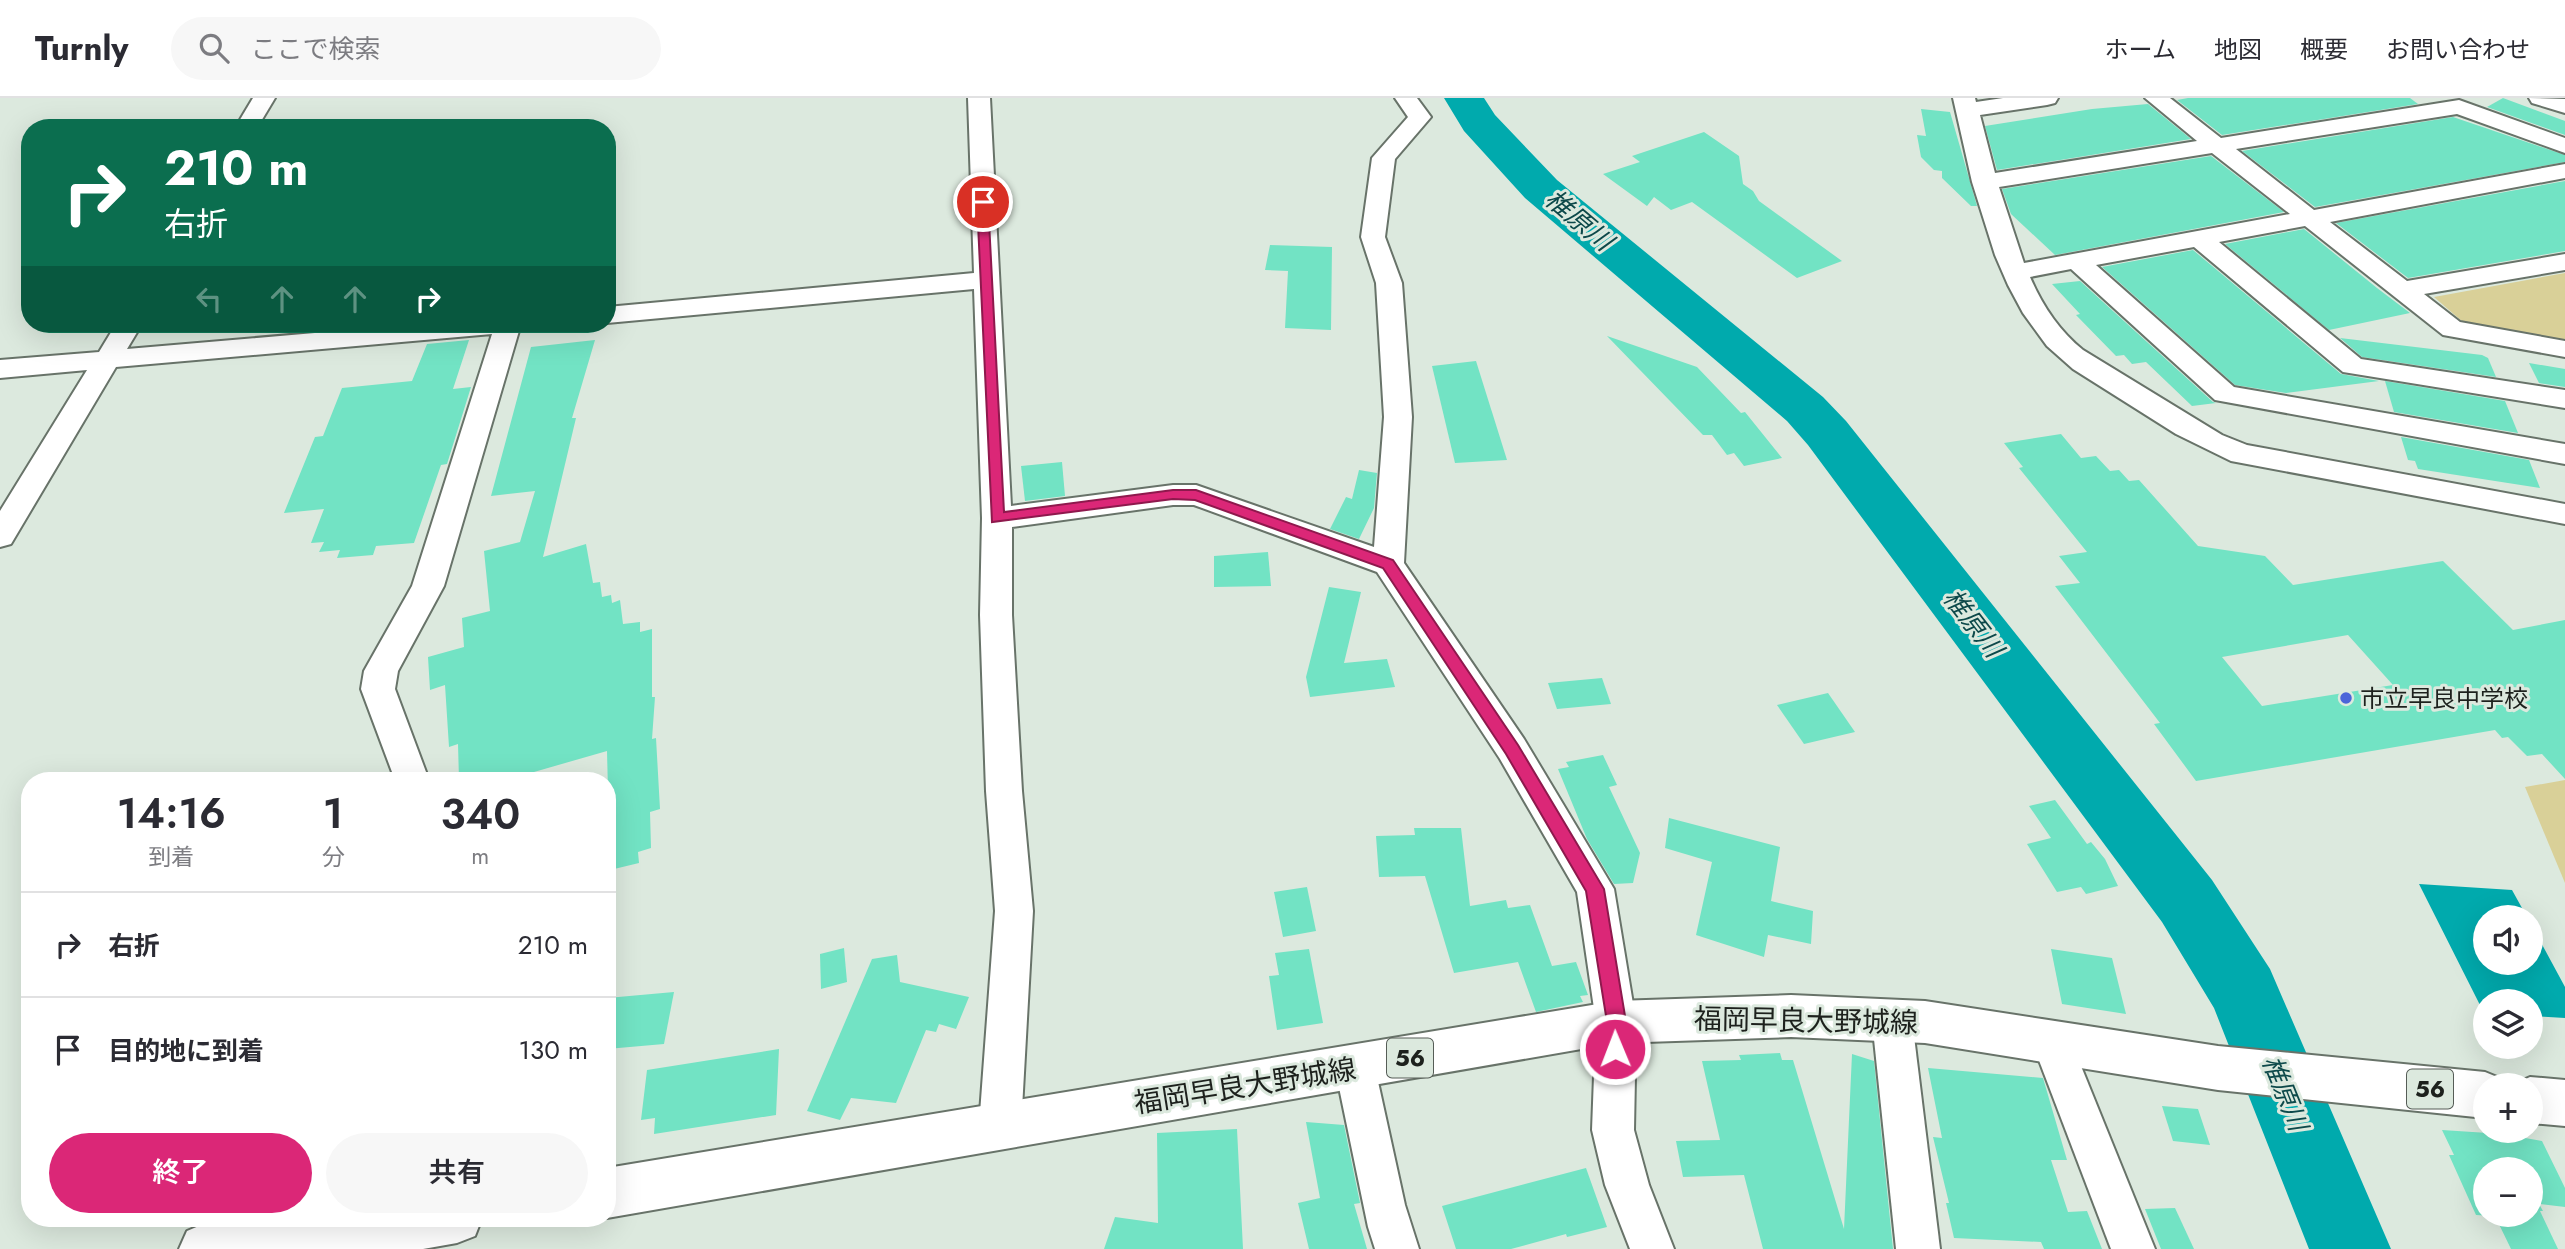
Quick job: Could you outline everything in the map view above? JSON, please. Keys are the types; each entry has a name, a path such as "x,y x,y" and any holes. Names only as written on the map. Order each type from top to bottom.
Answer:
{"main road":[{"name":"福岡早良大野城線","path":"616,1191 1616,1022 1791,1016 1925,1022 2218,1068 2473,1094"},
{"path":"2543,1101 2565,1103"},
{"path":"205,1249 362,1227"}],"street":[{"path":"251,119 264,98"},
{"path":"979,98 997,518 996,615 1004,791 1014,911 1000,1127"},
{"path":"1388,564 1398,417 1389,283 1373,237 1384,158 1420,117 1406,98"},
{"path":"2047,98 1966,104 1989,204 2019,285 2057,341 2079,359 2203,439 2241,454 2565,514"},
{"path":"2156,98 2452,329 2565,349"},
{"path":"2540,98 2565,106"},
{"path":"1984,182 2459,107 2565,146"},
{"path":"2015,272 2560,175"},
{"path":"2199,238 2353,366 2565,399"},
{"path":"2077,261 2225,394 2565,454"},
{"path":"2402,290 2565,262"},
{"path":"616,314 985,280"},
{"path":"0,536 123,333"},
{"path":"0,369 405,333"},
{"path":"409,772 378,690 381,671 428,586 505,333"},
{"path":"997,518 1173,495 1196,495 1388,564 1512,750 1595,889 1616,1022 1613,1130 1627,1185 1652,1249"},
{"path":"1892,1020 1904,1098 1906,1160 1918,1249"},
{"path":"2052,1042 2133,1249"},
{"path":"1355,1068 1367,1114 1384,1214 1397,1249"}],"shaded area":[{"path":"2565,273 2565,340 2464,323 2434,297"},
{"path":"2565,780 2565,883 2525,787"}],"water":[{"path":"2419,884 2512,890 2520,905 2473,905 2473,975 2543,975 2543,946 2565,987 2565,1018 2543,1017 2543,989 2473,989 2473,991"}],"building":[{"path":"2410,98 2418,104 2222,135 2177,100"},
{"path":"2503,98 2565,121 2565,135 2487,107"},
{"path":"2148,104 2191,139 1997,170 1985,126 2092,109"},
{"path":"1921,109 1950,112 1977,206 1971,206 1942,178 1942,171 1934,170 1921,157 1917,135 1926,136"},
{"path":"2453,117 2565,155 2565,162 2315,207 2242,151"},
{"path":"1704,132 1739,156 1743,184 1753,191 1759,201 1842,261 1797,278 1692,202 1671,210 1654,197 1647,206 1603,174 1640,162 1632,156"},
{"path":"2211,156 2284,212 2055,255 2011,214 2002,189"},
{"path":"2565,181 2565,251 2408,278 2336,223"},
{"path":"2304,229 2410,313 2329,330 2225,244"},
{"path":"1270,245 1332,247 1331,330 1285,328 1288,271 1265,270"},
{"path":"2193,250 2341,374 2379,381 2286,393 2235,385 2102,267"},
{"path":"2080,281 2216,403 2192,406 2146,362 2132,364 2124,355 2116,356 2076,315 2080,314 2052,284"},
{"path":"1607,336 1697,367 1741,413 1745,412 1782,458 1744,466 1734,453 1727,455 1712,435 1703,435"},
{"path":"2340,338 2482,355 2488,358 2496,377 2362,357"},
{"path":"469,340 453,389 471,387 447,464 441,465 414,543 376,546 373,555 337,558 340,550 319,552 324,542 311,543 324,509 284,513 315,437 323,436 342,388 412,381 427,344"},
{"path":"595,340 572,418 576,418 543,557 586,544 593,583 600,582 602,597 611,595 612,603 620,600 623,624 640,622 640,632 652,629 652,697 655,697 652,739 656,738 660,809 650,812 651,848 638,852 639,863 616,869 616,772 608,772 607,751 534,772 459,772 458,744 449,747 445,685 430,690 428,657 464,647 462,618 490,611 484,551 520,542 535,491 491,496 531,347"},
{"path":"1476,361 1507,460 1455,463 1432,366"},
{"path":"2529,363 2565,369 2565,387 2539,383"},
{"path":"2385,381 2505,401 2518,433 2394,412"},
{"path":"2061,434 2081,458 2096,456 2110,471 2119,470 2129,481 2139,480 2198,546 2265,556 2293,585 2443,561 2513,630 2565,620 2565,779 2542,754 2527,756 2508,737 2502,738 2495,730 2196,781 2154,724 2160,723 2055,586 2080,583 2059,556 2087,552 2019,468 2023,467 2004,443","holes":["2348,635 2393,685 2262,706 2222,657"]},
{"path":"2401,437 2529,460 2540,488 2418,469 2415,461 2408,460"},
{"path":"1062,462 1065,496 1025,501 1021,466"},
{"path":"1359,470 1377,473 1374,508 1359,539 1330,529 1346,497 1352,499"},
{"path":"1268,552 1271,586 1214,587 1214,556"},
{"path":"1329,587 1361,592 1344,663 1387,659 1395,687 1310,697 1306,677"},
{"path":"1602,678 1611,704 1557,709 1548,683"},
{"path":"1828,693 1855,732 1804,744 1777,705"},
{"path":"1603,755 1617,785 1609,787 1640,853 1633,883 1614,884 1587,839 1558,769 1569,767 1566,762"},
{"path":"2055,800 2087,844 2091,842 2105,859 2118,886 2086,894 2081,887 2057,892 2027,844 2051,838 2029,806"},
{"path":"1669,818 1780,847 1771,901 1813,911 1811,944 1768,935 1764,957 1696,935 1712,862 1665,848"},
{"path":"1414,828 1461,828 1470,906 1506,900 1508,908 1530,905 1552,966 1576,962 1588,995 1580,996 1583,1002 1536,1012 1518,962 1454,973 1425,876 1379,877 1376,836 1415,835"},
{"path":"1307,887 1316,931 1283,937 1274,892"},
{"path":"844,948 847,982 821,989 820,954"},
{"path":"1309,949 1323,1023 1277,1030 1269,976 1279,975 1275,953"},
{"path":"2051,949 2112,958 2126,1014 2062,1004"},
{"path":"897,955 900,982 969,997 956,1029 939,1024 936,1032 926,1030 896,1103 851,1098 840,1120 807,1111 872,959"},
{"path":"674,992 664,1044 616,1048 616,997"},
{"path":"779,1049 776,1115 654,1134 655,1118 641,1120 647,1070"},
{"path":"1780,1053 1782,1060 1793,1060 1844,1229 1852,1054 1874,1061 1893,1249 1763,1249 1744,1175 1683,1177 1676,1141 1720,1140 1702,1061 1741,1060 1739,1055"},
{"path":"1928,1068 2043,1078 2067,1160 2051,1160 2068,1212 2087,1211 2102,1249 2044,1249 2041,1242 1954,1238 1946,1203 1949,1203 1933,1137 1942,1138"},
{"path":"2162,1106 2198,1109 2210,1145 2173,1141"},
{"path":"1306,1122 1344,1125 1360,1203 1354,1204 1367,1249 1309,1249 1298,1203 1320,1198"},
{"path":"1237,1129 1243,1249 1104,1249 1115,1217 1158,1223 1157,1133"},
{"path":"2442,1130 2473,1132 2473,1143 2543,1143 2565,1188 2565,1207 2543,1204 2543,1157 2473,1157 2473,1208 2449,1155 2454,1155"},
{"path":"1586,1168 1607,1227 1567,1237 1566,1234 1511,1249 1456,1249 1442,1206"},
{"path":"2175,1208 2194,1249 2161,1249 2145,1209"},
{"path":"2543,1217 2558,1249 2511,1249 2500,1227 2543,1227"}],"waterway":[{"name":"椎原川","path":"1464,98 1479,122 1541,189 1805,409 1827,433 2187,901 2244,992 2350,1249"}],"place":[{"name":"市立早良中学校","path":"2346,698"}],"route":[{"path":"983,202 997,518 1173,495 1196,495 1388,564 1512,750 1595,889 1616,1022 1615,1049"}]}
